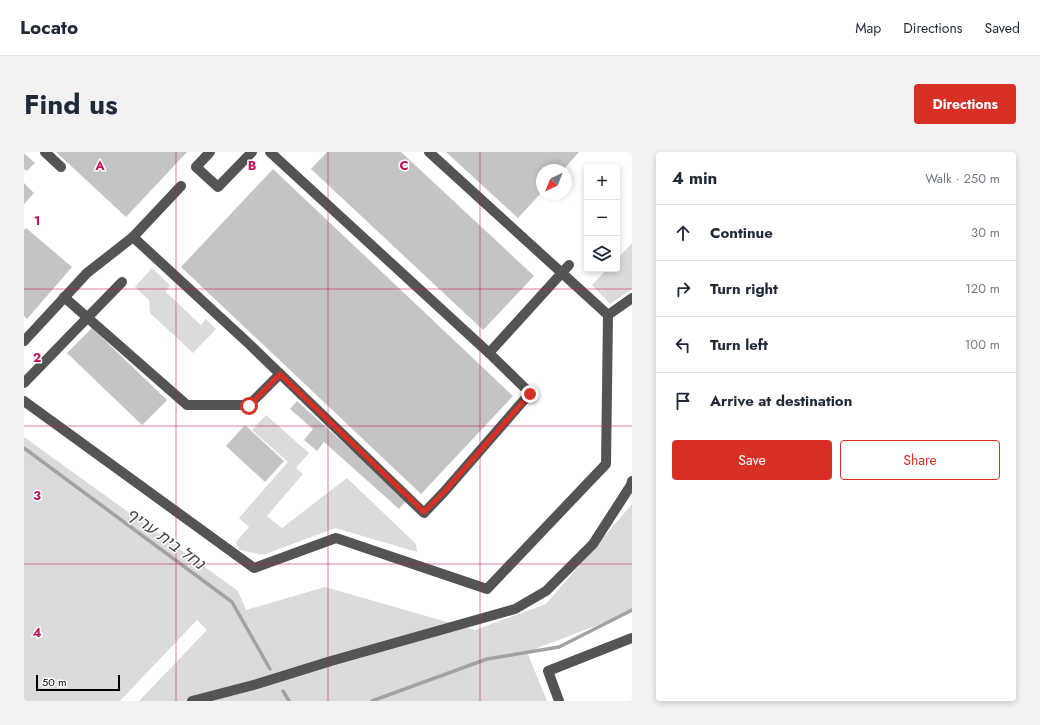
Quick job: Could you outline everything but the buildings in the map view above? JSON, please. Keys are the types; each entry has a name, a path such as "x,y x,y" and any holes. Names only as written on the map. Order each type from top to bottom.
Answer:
{"lane":[{"path":"45,152 61,167"},
{"path":"210,152 196,167 218,187 252,152"},
{"path":"133,237 280,374 424,512 444,492 530,394 489,353 270,152"},
{"path":"24,401 254,568 336,538 487,588 606,464 608,315 429,152"},
{"path":"24,341 87,273 133,237 181,186"},
{"path":"489,353 569,265"},
{"path":"24,384 122,282"},
{"path":"64,297 187,405 249,406 280,374"},
{"path":"608,315 632,298"},
{"path":"192,701 257,684 331,661 515,609 546,591 593,544 632,484"},
{"path":"560,701 548,671 632,638"}],"shaded area":[{"path":"632,243 632,289 610,304 592,285 604,272 620,272 620,256"},
{"path":"152,268 170,285 166,292 201,325 206,319 216,329 193,353 150,313 149,300 135,287"},
{"path":"266,415 309,453 296,468 303,474 267,516 282,528 347,478 416,544 417,552 335,528 263,555 239,550 236,542 249,527 239,518 288,462 252,430"},
{"path":"24,437 238,591 246,610 325,587 475,630 546,604 632,504 632,612 527,652 547,701 139,701 207,630 197,620 120,701 24,701"}],"waterway":[{"name":"נחל בית עריף","path":"24,448 232,602 270,669"},
{"path":"372,701 487,659 559,647 632,610"},
{"name":"נחל בית עריף","path":"283,691 289,701"}],"route":[{"path":"249,406 280,374 424,512 444,492 530,394"}]}
